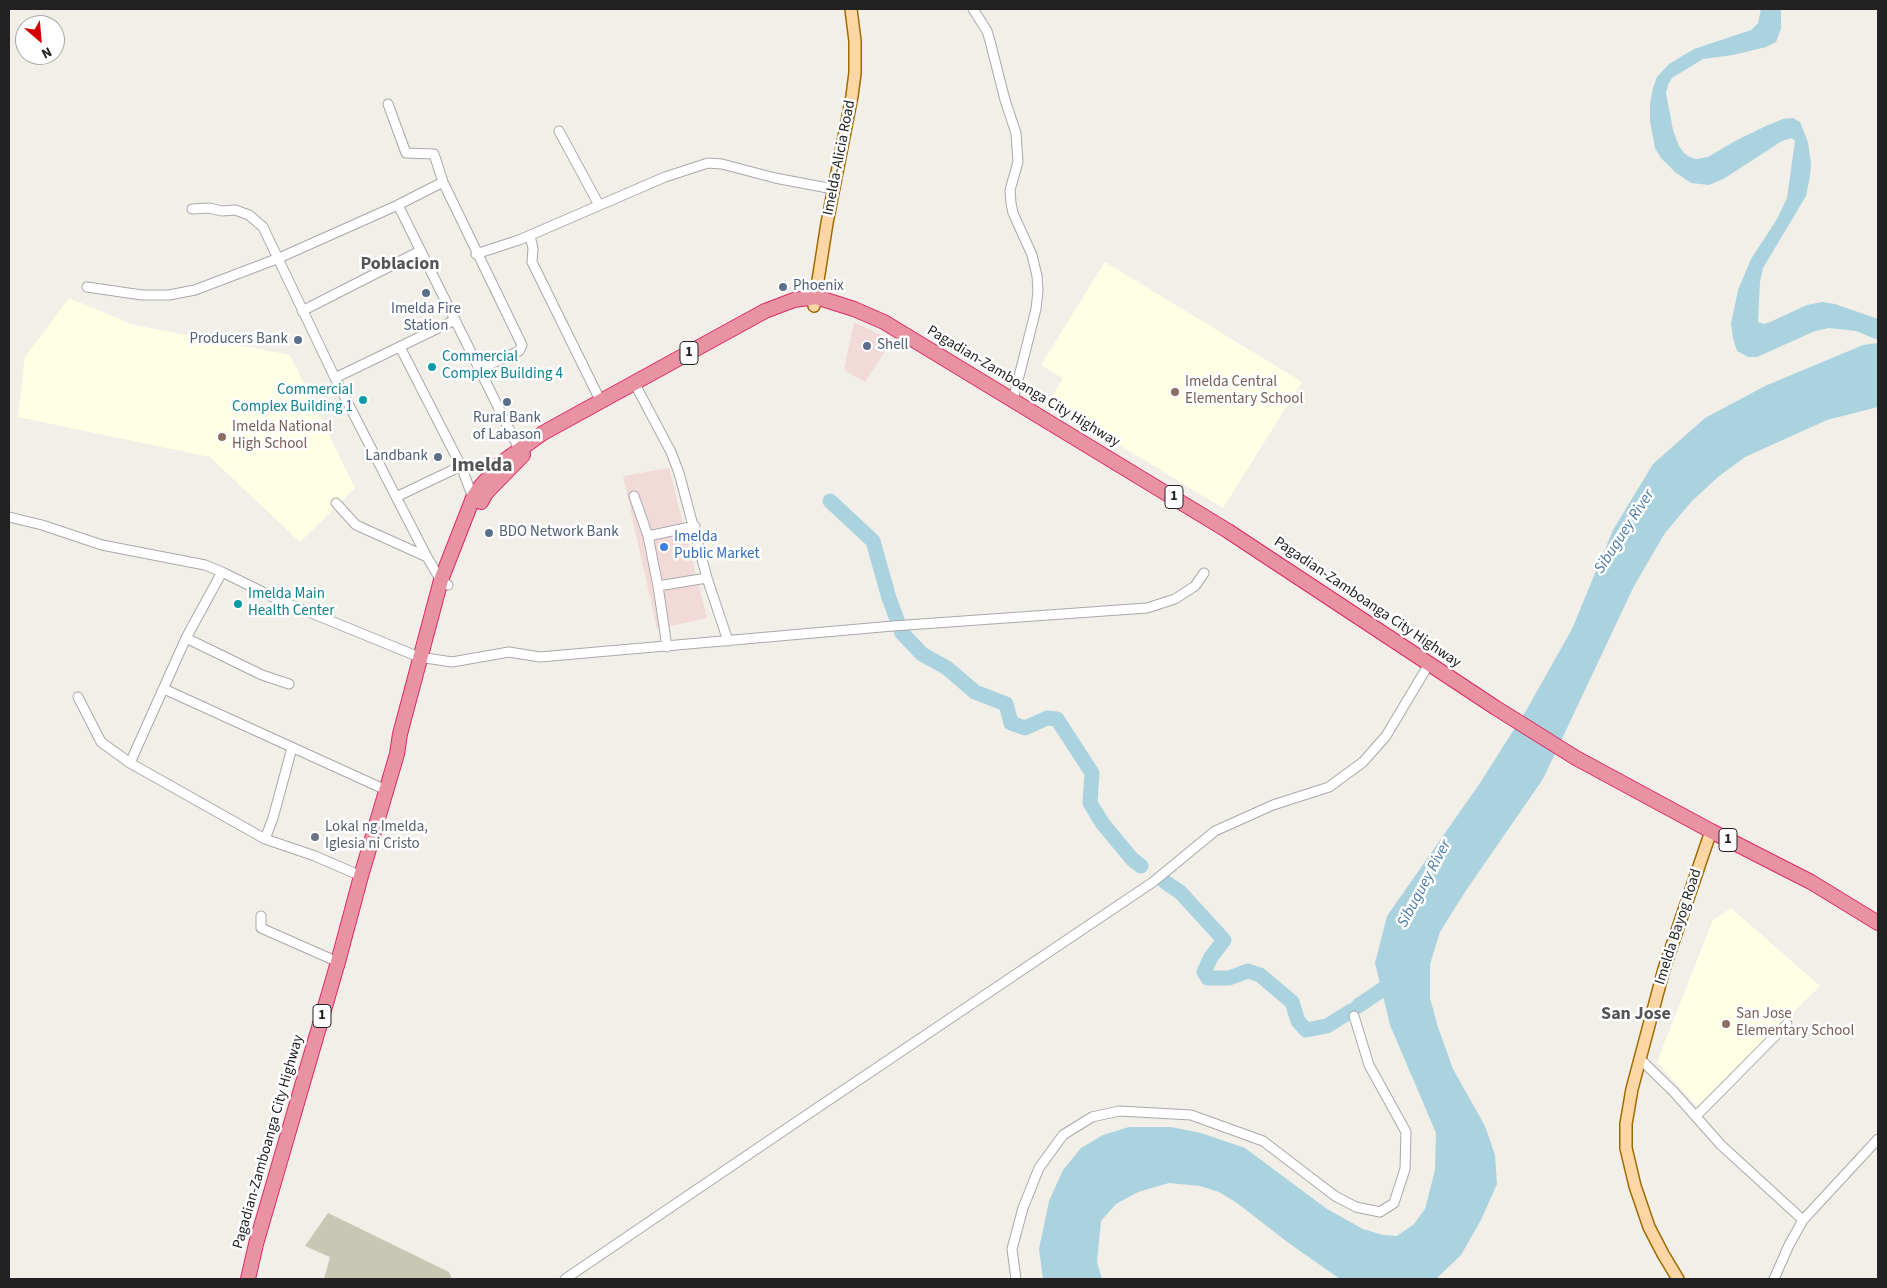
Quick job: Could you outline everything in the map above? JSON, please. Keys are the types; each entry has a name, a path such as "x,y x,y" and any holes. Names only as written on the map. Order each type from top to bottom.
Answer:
{"highway":[{"name":"Pagadian-Zamboanga City Highway","path":"444,582 473,514 486,493 521,453 543,433 765,311 794,300 841,305 884,322 1228,531 1496,708 1576,758 1711,831 1811,882 1878,923"},
{"name":"Pagadian-Zamboanga City Highway","path":"248,1279 256,1244 338,962 400,734 444,582 473,498 501,463 742,329 771,316 815,302"}],"main road":[{"name":"Imelda-Alicia Road","path":"815,302 855,73 856,47 850,9"},
{"name":"Imelda Bayog Road","path":"1678,1279 1649,1227 1635,1186 1626,1148 1628,1107 1664,969 1711,831"}],"street":[{"path":"972,9 983,24 990,41 1005,100 1016,133 1018,162 1010,190 1011,203 1013,213 1032,255 1037,276 1036,308 1013,400"},
{"path":"388,104 406,153 434,154 443,182 476,254 522,345 519,351 480,370"},
{"path":"559,131 599,205"},
{"path":"476,254 529,236 665,177 708,163 722,164 775,178 834,189"},
{"path":"87,287 142,295 169,295 195,290 279,258 398,205 443,182"},
{"path":"398,205 521,453"},
{"path":"192,209 235,210 248,215 263,227 335,378 426,557 444,582"},
{"path":"529,236 533,248 532,262 601,402"},
{"path":"302,311 420,251"},
{"path":"335,378 454,320"},
{"path":"400,347 460,466 473,498"},
{"path":"637,388 671,452 679,473 707,578 728,641"},
{"path":"396,497 460,466"},
{"path":"634,496 648,536 667,647"},
{"path":"336,503 356,525 426,557"},
{"path":"9,517 42,525 102,545 205,565 277,599 423,658 452,662 509,652 540,657 893,626 1147,608 1175,598 1195,586 1204,573"},
{"path":"648,536 694,526"},
{"path":"130,763 186,638 222,572"},
{"path":"658,586 707,578"},
{"path":"186,638 262,675 289,684"},
{"path":"565,1279 808,1113 1153,882 1214,831 1273,805 1329,787 1363,762 1386,736 1429,664"},
{"path":"164,689 386,790"},
{"path":"78,697 101,742 130,763 266,839 315,856 361,876"},
{"path":"266,839 274,818 292,748"},
{"path":"262,916 261,928 338,962"},
{"path":"1016,1279 1012,1249 1023,1208 1039,1168 1063,1135 1092,1117 1119,1111 1191,1115 1264,1142 1335,1196 1356,1207 1380,1212 1394,1203 1405,1169 1406,1132 1369,1065 1354,1016"},
{"path":"1696,1116 1787,1024"},
{"path":"1640,1059 1674,1092 1721,1145 1802,1220"},
{"path":"1774,1279 1802,1220 1878,1139"}],"shaded area":[{"name":"Imelda Central Elementary School","path":"1105,262 1302,382 1223,508 1049,402 1063,378 1041,365"},
{"name":"Imelda National High School","path":"69,298 134,325 290,355 355,488 300,542 210,457 18,417 25,357"},
{"path":"854,322 890,339 884,348 886,350 865,382 844,370"},
{"name":"Imelda Public Market","path":"669,468 707,618 657,629 623,476"},
{"name":"San Jose Elementary School","path":"1731,908 1820,986 1697,1106 1657,1062 1713,920"},
{"path":"328,1213 449,1272 452,1279 324,1279 330,1257 305,1246"}],"water":[{"path":"1761,9 1781,9 1781,29 1776,42 1766,47 1733,55 1703,59 1672,78 1666,93 1673,130 1684,153 1696,159 1708,157 1735,141 1783,119 1793,118 1800,122 1808,142 1811,162 1806,196 1763,268 1760,281 1758,322 1764,324 1807,305 1822,302 1835,304 1878,319 1878,340 1856,331 1829,328 1815,331 1757,357 1748,357 1737,351 1731,324 1738,290 1751,259 1777,219 1787,198 1795,141 1792,138 1782,141 1725,178 1709,185 1691,183 1675,172 1661,158 1655,148 1650,121 1650,104 1657,77 1669,64 1694,49 1751,30 1758,23"},
{"name":"Sibuguey River","path":"1878,343 1878,407 1827,420 1745,457 1718,477 1692,501 1665,533 1634,586 1543,779 1465,892 1440,932 1430,964 1430,998 1453,1069 1485,1126 1495,1155 1497,1184 1481,1220 1461,1255 1436,1279 1340,1279 1290,1244 1237,1203 1219,1192 1200,1186 1169,1183 1138,1192 1116,1204 1101,1221 1097,1262 1102,1279 1043,1279 1039,1249 1049,1201 1063,1170 1081,1148 1103,1135 1129,1127 1171,1127 1201,1133 1245,1148 1327,1209 1363,1229 1383,1235 1397,1236 1414,1224 1425,1209 1435,1170 1436,1133 1390,1025 1375,963 1387,916 1480,783 1527,709 1572,629 1613,530 1653,464 1705,418 1765,386 1863,345"}],"waterway":[{"path":"830,501 873,541 889,598 902,633 922,654 947,668 975,692 1006,704 1011,723 1025,728 1047,718 1057,719 1092,773 1090,803 1103,824 1132,859 1141,866"},
{"path":"1165,882 1180,892 1224,940 1211,957 1204,972 1208,978 1229,978 1248,971 1260,975 1292,1002 1298,1021 1306,1030 1327,1026 1351,1011"},
{"path":"1358,1006 1398,979"}],"place":[{"name":"Phoenix","path":"783,287"},
{"name":"Imelda Fire Station","path":"426,293"},
{"name":"Producers Bank","path":"298,340"},
{"name":"Shell","path":"867,346"},
{"name":"Commercial Complex Building 4","path":"432,367"},
{"name":"Imelda Central Elementary School","path":"1175,392"},
{"name":"Commercial Complex Building 1","path":"363,400"},
{"name":"Rural Bank of Labason","path":"507,402"},
{"name":"Imelda National High School","path":"222,437"},
{"name":"Landbank","path":"438,457"},
{"name":"BDO Network Bank","path":"489,533"},
{"name":"Imelda Public Market","path":"664,547"},
{"name":"Imelda Main Health Center","path":"238,604"},
{"name":"Lokal ng Imelda, Iglesia ni Cristo","path":"315,837"},
{"name":"San Jose Elementary School","path":"1726,1024"}],"district":[{"name":"Poblacion","path":"400,265"},
{"name":"Imelda","path":"482,467"},
{"name":"San Jose","path":"1636,1015"}]}
